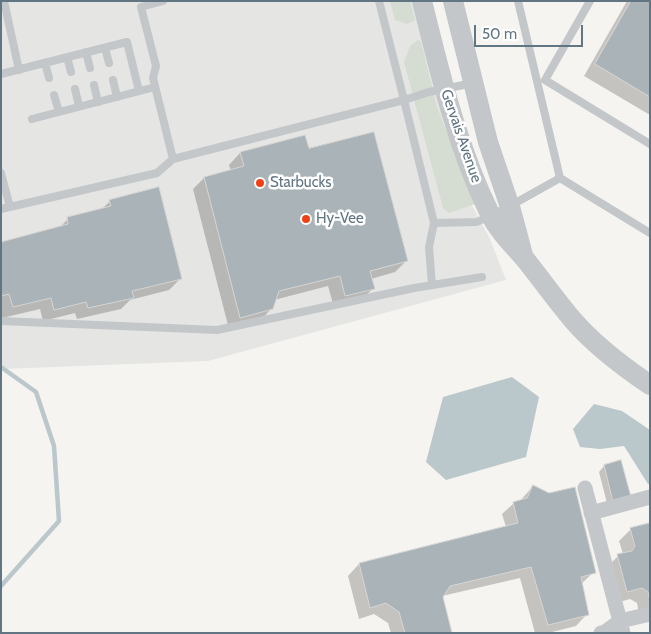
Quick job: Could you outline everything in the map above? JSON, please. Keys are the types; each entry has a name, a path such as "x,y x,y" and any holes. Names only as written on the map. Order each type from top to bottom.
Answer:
{"street":[{"name":"Gervais Avenue","path":"422,1 444,90 490,215 501,232 580,327 600,347 650,385"},
{"name":"Gervais Avenue","path":"453,1 488,142 510,206 525,259"},
{"path":"584,488 621,627"},
{"path":"591,513 650,497"},
{"path":"601,633 621,627 650,614"}],"lane":[{"path":"4,1 19,70"},
{"path":"163,1 141,7 156,66 153,78 173,159"},
{"path":"379,1 434,224 428,247 432,285"},
{"path":"518,1 560,178 650,233"},
{"path":"590,1 545,80 650,144"},
{"path":"1,74 127,42 139,91"},
{"path":"105,48 109,62"},
{"path":"86,52 90,68"},
{"path":"67,58 71,72"},
{"path":"45,63 49,78"},
{"path":"113,80 117,96"},
{"path":"1,209 157,173 173,159 474,82"},
{"path":"94,85 98,102"},
{"path":"32,119 155,87"},
{"path":"75,89 79,106"},
{"path":"54,95 59,112"},
{"path":"1,174 10,207"},
{"path":"434,224 477,222 560,178"},
{"path":"1,321 217,330 432,285 482,277"}],"shaded area":[{"path":"1,1 413,1 450,148 472,205 490,239 506,280 208,361 1,369"},
{"path":"390,1 410,1 415,20 407,24 395,20"},
{"path":"418,40 421,42 437,107 475,204 449,213 443,208 404,62 410,46"},
{"path":"512,377 539,397 526,457 446,480 426,462 443,397"},
{"path":"594,404 622,411 650,430 650,483 648,484 624,446 600,449 580,447 573,429"}],"building":[{"path":"631,1 650,1 650,97 595,64"},
{"name":"Hy-Vee","path":"374,132 408,261 370,271 375,289 345,296 340,276 279,291 273,309 240,318 204,177 244,166 240,152 305,135 309,148"},
{"path":"159,187 182,279 132,291 134,298 88,308 86,302 54,310 51,298 13,307 9,294 1,296 1,242 68,224 67,217 111,206 109,200"},
{"path":"621,460 631,497 613,502 604,465"},
{"path":"533,485 549,493 575,487 596,573 581,577 589,615 548,625 531,567 450,586 443,597 452,633 405,633 399,612 386,603 370,608 359,563 518,523 513,502 527,498"},
{"path":"650,523 650,601 648,592 642,588 627,592 617,554 632,551 635,546 630,528"}],"waterway":[{"path":"1,367 36,392 54,446 59,521 1,586"}],"place":[{"name":"Starbucks","path":"260,183"},
{"name":"Hy-Vee","path":"306,219"}]}
